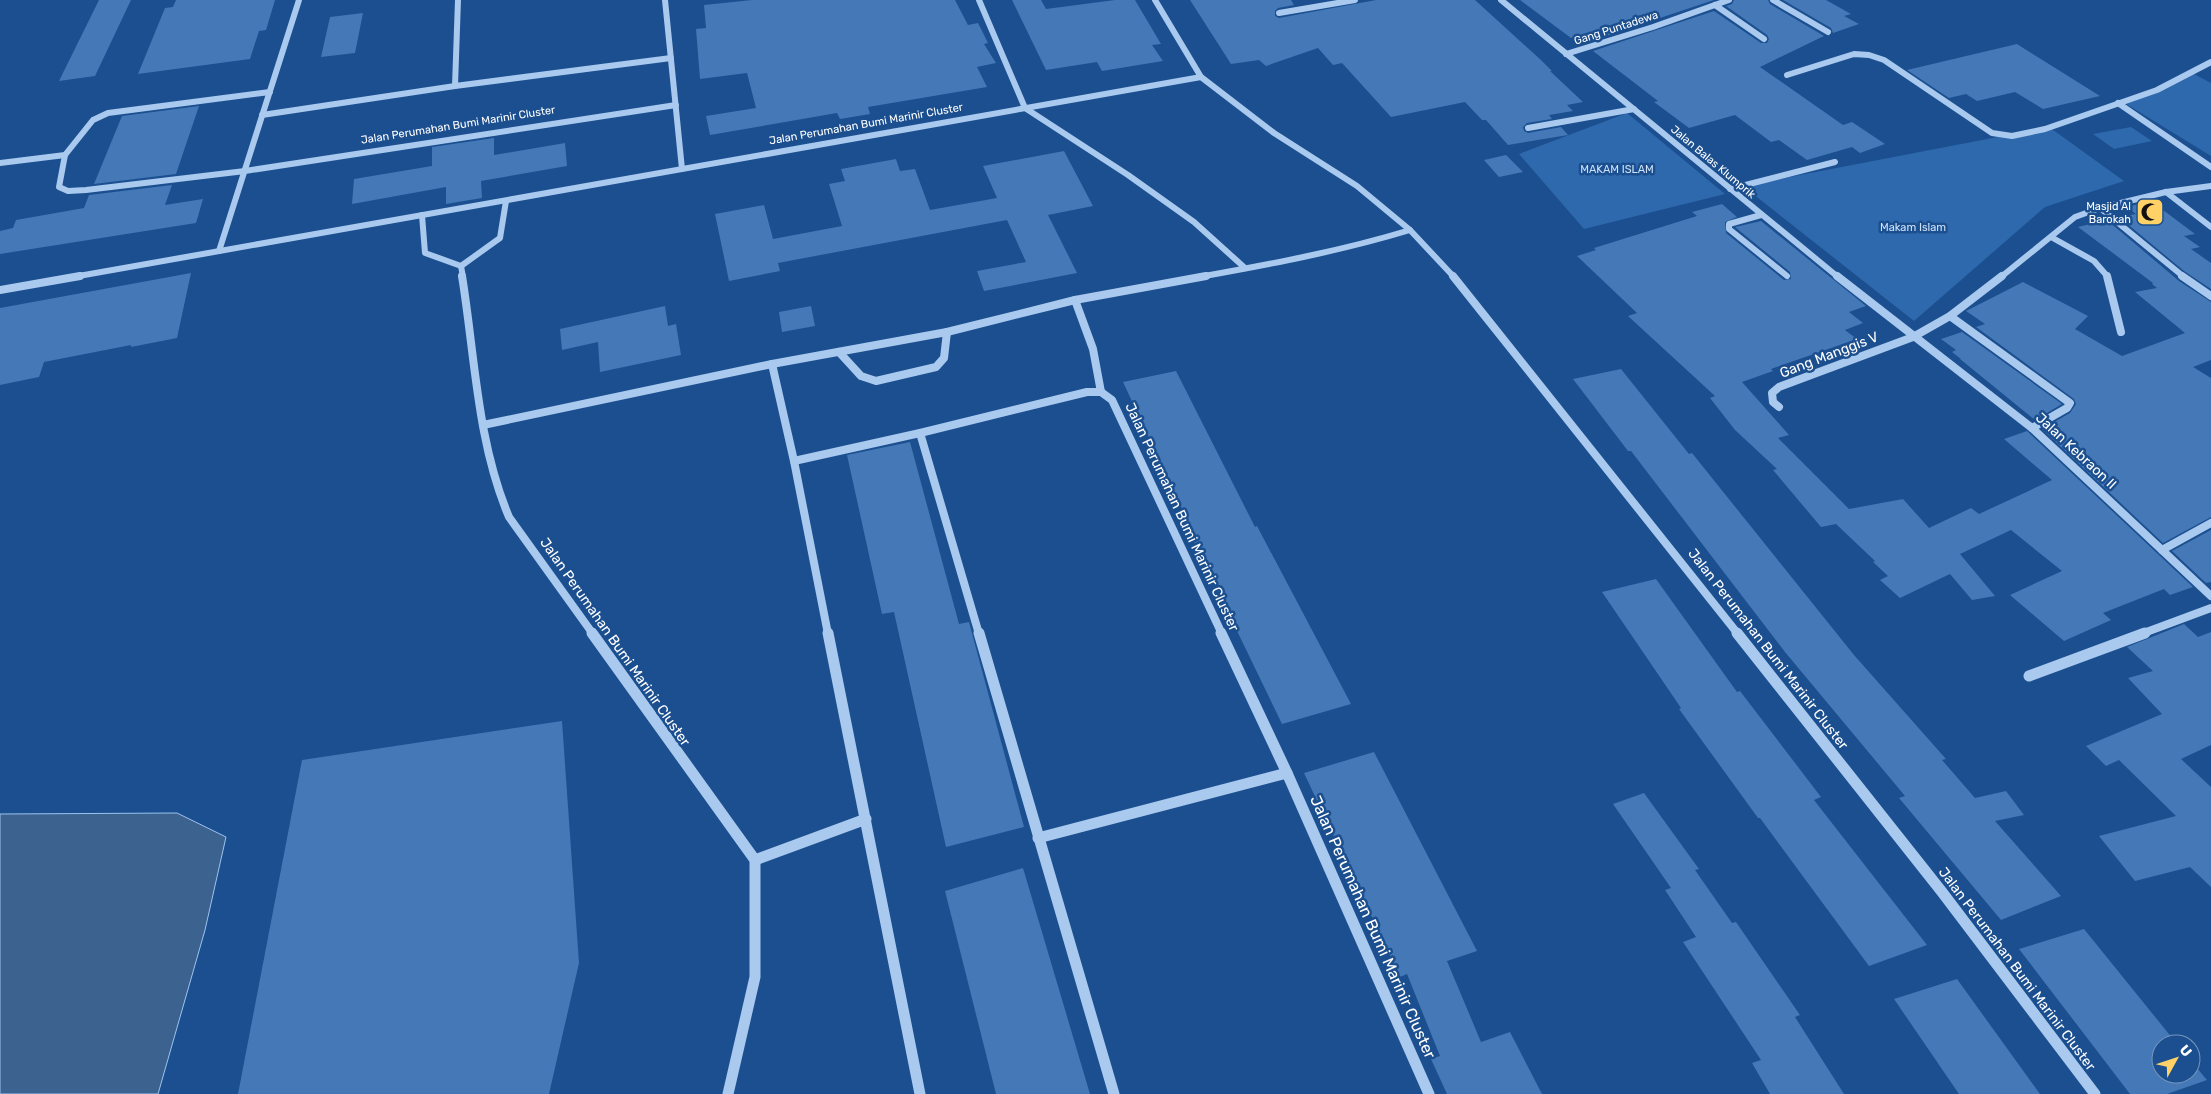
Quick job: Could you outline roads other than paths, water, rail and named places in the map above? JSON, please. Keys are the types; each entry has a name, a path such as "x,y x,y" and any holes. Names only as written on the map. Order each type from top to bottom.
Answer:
{"street":[{"path":"219,252 299,0"},
{"path":"455,86 458,0"},
{"path":"665,0 682,169"},
{"path":"979,0 1025,108 1128,175 1194,222 1245,268"},
{"name":"Jalan Perumahan Bumi Marinir Cluster","path":"1155,0 1201,77 1274,132 1357,186 1410,230 1436,256 1489,318 1936,884 2094,1094"},
{"path":"1279,13 1355,0"},
{"name":"Jalan Balas Klumprik","path":"1501,0 1761,215 1913,337"},
{"name":"Gang Puntadewa","path":"1566,54 1729,0"},
{"path":"1773,0 1828,32"},
{"path":"1715,5 1764,39"},
{"path":"1787,75 1854,54 1869,54 1884,60 1992,133 2002,136 2045,129 2157,90 2211,62"},
{"path":"262,116 455,86 671,58"},
{"name":"Jalan Perumahan Bumi Marinir Cluster","path":"0,290 1201,77"},
{"path":"0,163 65,155 93,120 108,113 270,92"},
{"path":"2118,103 2211,167"},
{"name":"Jalan Perumahan Bumi Marinir Cluster","path":"65,155 59,187 68,191 245,171 676,105"},
{"path":"1528,128 1634,109"},
{"path":"1730,189 1835,162"},
{"path":"1913,337 1950,316 2075,217 2100,208 2166,192 2211,186"},
{"path":"2166,192 2211,227"},
{"path":"422,215 425,253 461,266 500,238 506,200"},
{"path":"2100,208 2181,275 2211,296"},
{"path":"1761,215 1729,224 1729,230 1787,276"},
{"path":"483,425 772,364 947,332 1075,300 1303,258 1410,230"},
{"path":"2051,237 2094,260 2106,274 2121,332"},
{"name":"Jalan Perumahan Bumi Marinir Cluster","path":"461,266 483,425 497,492 509,517 755,860"},
{"path":"794,461 920,433 1087,392 1101,392 1093,349 1075,300"},
{"path":"1950,316 2070,403 2067,408 2032,428"},
{"path":"839,352 861,376 876,381 936,367 944,358 947,332"},
{"name":"Gang Manggis V","path":"1779,407 1773,402 1772,392 1779,387 1913,337"},
{"name":"Jalan Kebraon II","path":"1913,337 2032,428 2211,596"},
{"path":"772,364 794,461 920,1094"},
{"name":"Jalan Perumahan Bumi Marinir Cluster","path":"1101,392 1112,400 1287,773 1429,1094"},
{"path":"920,433 1114,1094"},
{"path":"2162,550 2211,523"},
{"path":"2029,676 2211,608"},
{"path":"1038,838 1287,773"},
{"path":"728,1094 755,977 755,860 866,819"}],"place":[{"name":"Masjid Al Barokah","path":"2150,212"}],"park label":[{"name":"MAKAM ISLAM","path":"1617,169"},
{"name":"Makam Islam","path":"1913,227"}]}
